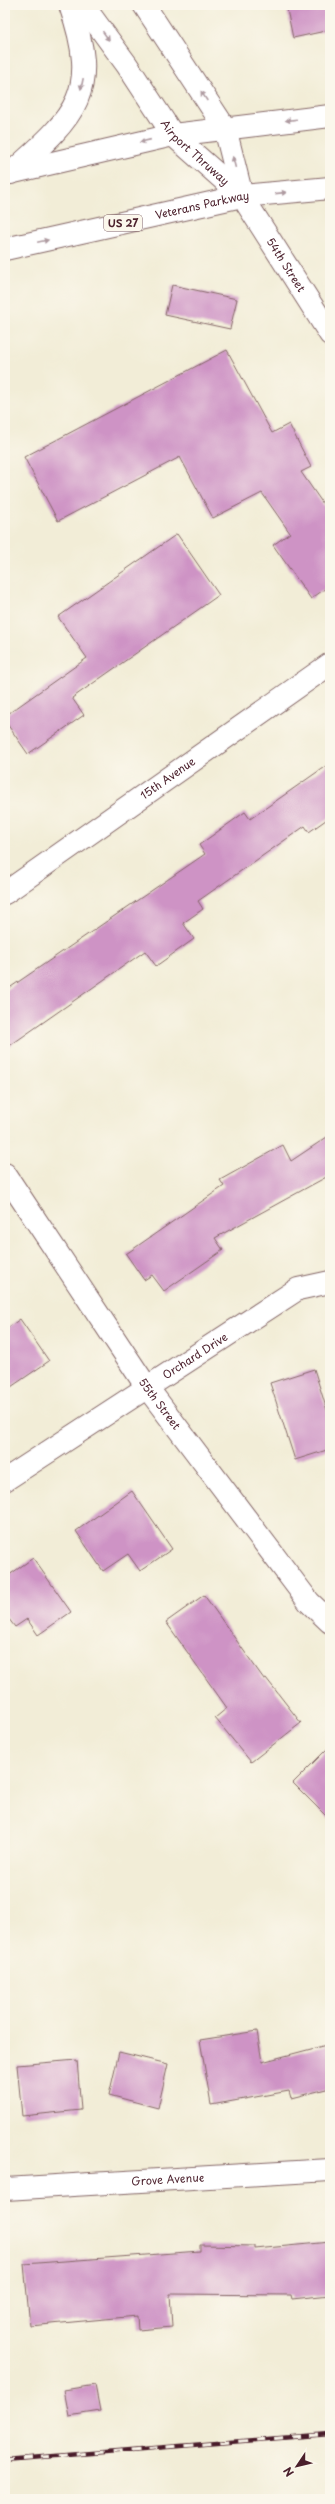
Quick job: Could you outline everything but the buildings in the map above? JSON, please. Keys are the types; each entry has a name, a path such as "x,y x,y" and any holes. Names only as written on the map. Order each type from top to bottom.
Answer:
{"street":[{"path":"8,173 62,126 80,94 84,75 84,55 80,35 70,5"},
{"name":"Airport Thruway","path":"83,5 127,65 172,135 242,196"},
{"name":"Airport Thruway","path":"144,5 225,128 242,196"},
{"path":"8,173 172,135 330,116"},
{"name":"Veterans Parkway","path":"5,249 242,196 330,188"},
{"name":"54th Street","path":"242,196 330,334"},
{"name":"15th Avenue","path":"5,893 330,664"},
{"name":"55th Street","path":"5,1174 146,1386 309,1602 330,1622"},
{"name":"Orchard Drive","path":"5,1480 146,1386 298,1289 330,1282"},
{"name":"Grove Avenue","path":"5,2189 330,2170"}],"railway":[{"path":"5,2460 330,2434"}]}
